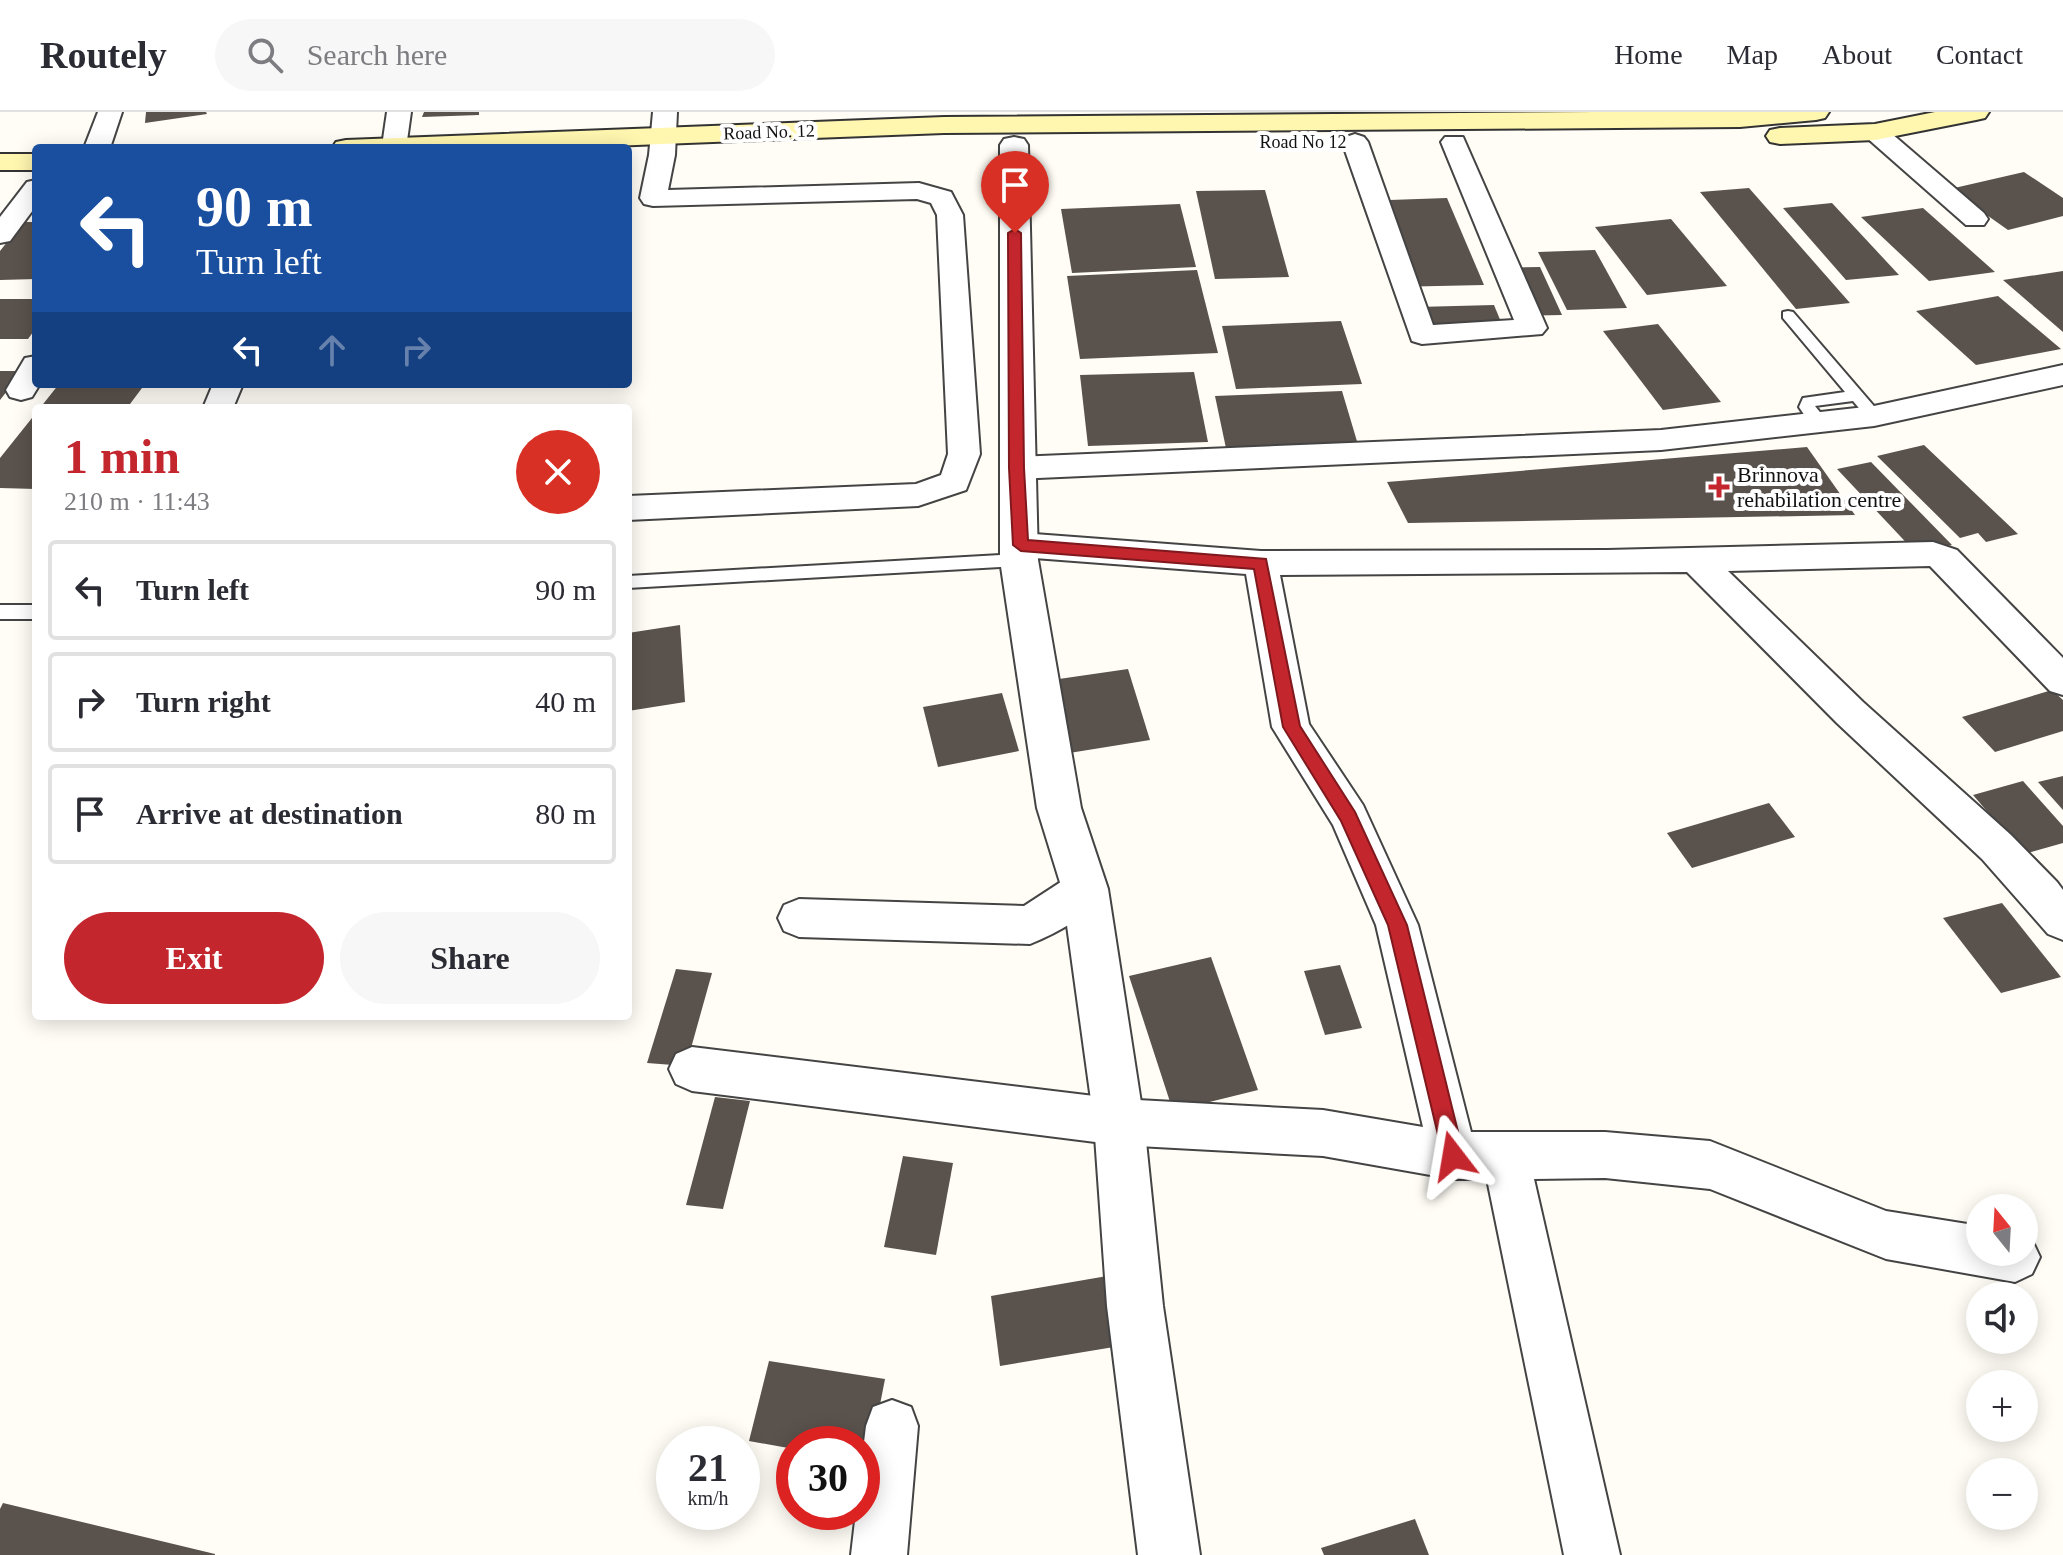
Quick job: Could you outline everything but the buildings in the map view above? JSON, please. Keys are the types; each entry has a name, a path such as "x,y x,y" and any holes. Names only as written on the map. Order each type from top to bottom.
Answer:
{"main road":[{"name":"Road No. 12","path":"440,144 944,125 1740,119 1816,112"},
{"name":"Road No 12","path":"632,154 664,134 1014,145 1630,142 1875,132 1976,112"},
{"path":"0,162 32,162"},
{"path":"0,180 32,179"}],"street":[{"path":"98,144 110,112"},
{"path":"395,144 399,112"},
{"path":"1875,132 1975,219"},
{"path":"632,508 918,495 955,482 964,454 950,215 942,198 919,191 641,199 664,134"},
{"path":"1355,142 1422,335 1532,328 1454,142"},
{"path":"1014,145 1016,468 1020,553 1059,808 1085,889 1119,1122 1135,1306 1169,1555"},
{"path":"0,235 32,193"},
{"path":"1016,468 1661,440 1820,422 1865,406 2063,375"},
{"path":"1020,553 1261,563 1695,560 1933,554 1952,566 2063,681"},
{"path":"1695,560 1872,734 1986,835 2042,893 2063,921"},
{"path":"1261,563 1291,727 1349,817 1397,925 1453,1156"},
{"path":"799,918 1030,925 1085,889"},
{"path":"692,1069 1119,1122 1323,1133 1453,1156 1605,1155 1710,1165 1886,1235 1966,1248"},
{"path":"1505,1154 1592,1555"},
{"path":"879,1555 892,1426"}],"lane":[{"path":"1788,315 1865,406"},
{"path":"632,582 1020,553"},
{"path":"0,612 32,612"}],"place":[{"name":"Brinnova rehabilation centre","path":"1719,487"}],"route":[{"path":"1015,233 1016,468 1021,545 1261,563 1291,727 1349,817 1397,925 1453,1156"}]}
